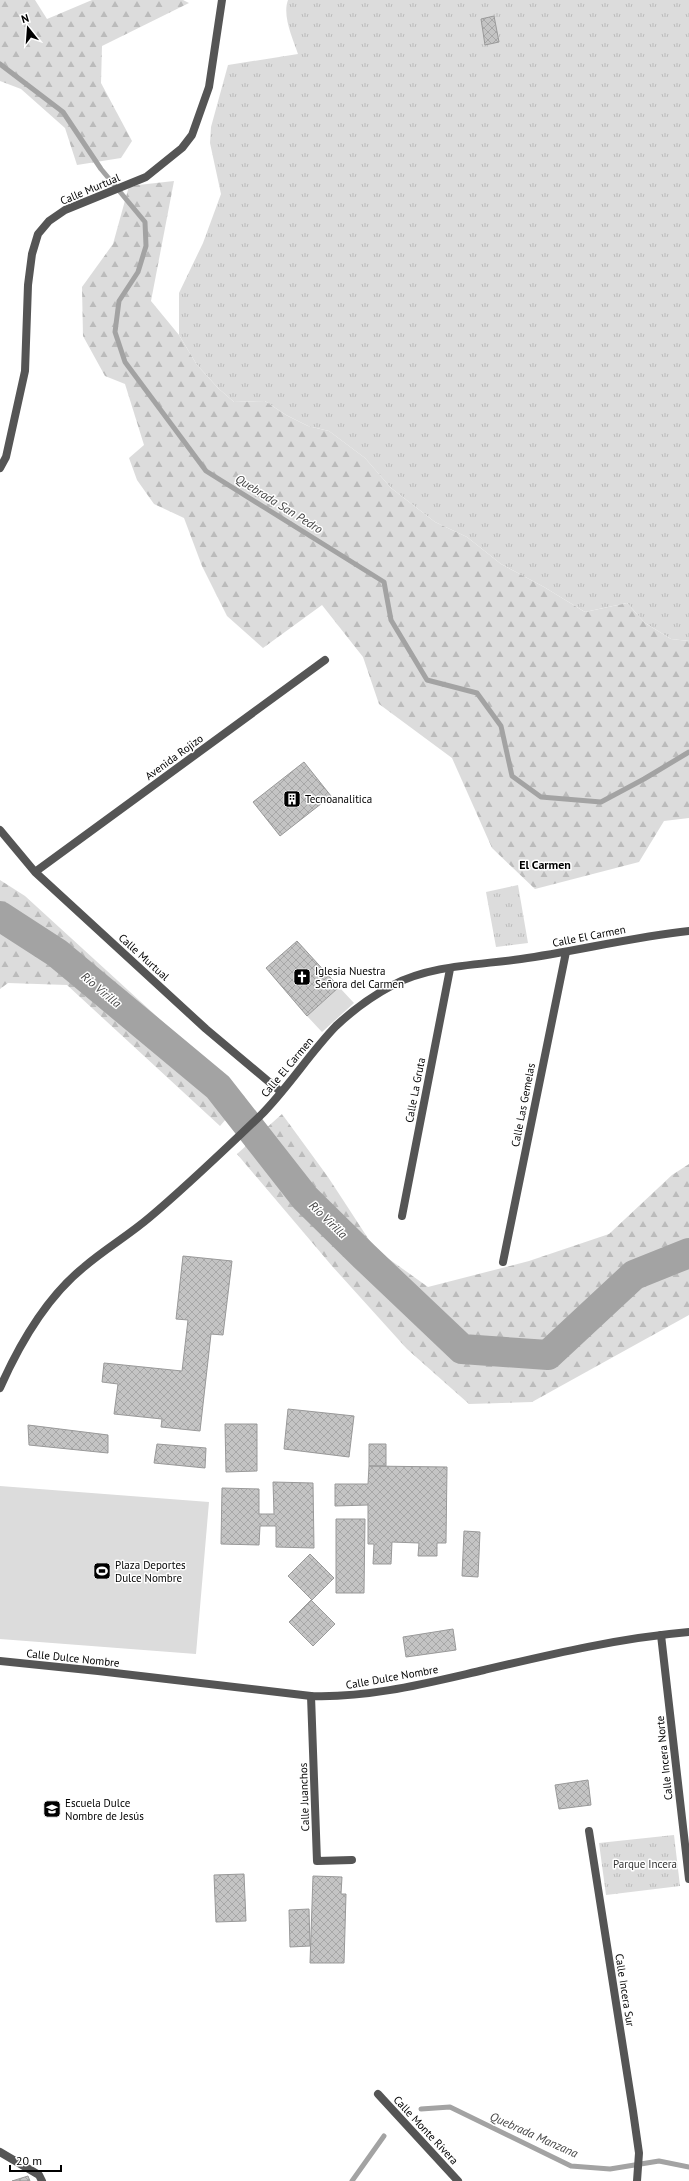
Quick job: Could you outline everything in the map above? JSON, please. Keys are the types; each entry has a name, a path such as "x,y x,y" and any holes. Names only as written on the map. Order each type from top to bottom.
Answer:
{"street":[{"name":"Calle Murtual","path":"0,468 6,457 25,371 28,286 32,254 38,234 49,221 65,210 146,177 182,148 192,135 210,86 222,0"},
{"name":"Avenida Rojizo","path":"35,872 325,660"},
{"name":"Calle Murtual","path":"0,830 35,872 206,1029 281,1092"},
{"name":"Calle El Carmen","path":"0,1388 8,1370 36,1323 58,1293 83,1268 149,1218 262,1114 337,1026 371,999 394,984 427,973 566,952 656,935 689,931"},
{"name":"Calle Las Gemelas","path":"503,1262 566,952"},
{"name":"Calle La Gruta","path":"402,1216 450,969"},
{"name":"Calle Dulce Nombre","path":"0,1661 311,1696 366,1695 440,1680 592,1645 661,1634 689,1632"},
{"name":"Calle Incera Norte","path":"661,1634 689,1879"},
{"name":"Calle Juanchos","path":"311,1696 317,1862 352,1860"},
{"name":"Calle Incera Sur","path":"588,1831 639,2153 637,2181"},
{"name":"Calle Monte Rivera","path":"378,2094 458,2181"},
{"path":"0,2152 39,2175 42,2181"}],"green space":[{"path":"0,0 35,0 47,19 92,0 183,0 189,3 102,46 101,83 132,141 121,158 77,165 65,128 21,89 0,81"},
{"path":"288,0 689,0 689,641 671,639 645,623 627,603 585,612 544,587 501,564 467,537 435,522 391,488 365,458 329,431 308,426 286,415 265,401 234,402 218,388 197,365 179,335 179,293 203,243 221,194 210,143 211,127 228,65 298,54 287,20 286,13"},
{"path":"174,181 151,301 179,335 197,365 218,388 234,402 265,401 286,415 308,426 329,431 365,458 391,488 435,522 467,537 501,564 544,587 585,612 627,603 645,623 671,639 689,641 689,818 664,821 639,862 535,889 492,848 452,758 379,704 363,657 322,605 263,648 227,616 202,566 184,518 154,504 137,480 129,458 144,445 125,384 105,376 83,336 82,287 113,244 129,186"},
{"path":"0,880 25,896 245,1097 220,1126 67,985 8,983 0,989"},
{"path":"518,885 528,943 496,947 486,892"},
{"path":"339,987 354,1003 322,1032 307,1016"},
{"path":"282,1114 328,1177 375,1249 428,1287 529,1261 609,1234 672,1175 689,1164 689,1315 532,1402 469,1404 407,1349 332,1266 237,1154"},
{"name":"Plaza Deportes Dulce Nombre","path":"0,1486 209,1502 196,1654 0,1639"},
{"name":"Parque Incera","path":"674,1835 680,1886 606,1895 599,1843"}],"building":[{"path":"494,16 499,42 485,45 481,19"},
{"name":"Tecnoanalitica","path":"304,762 331,796 280,836 253,802"},
{"name":"Iglesia Nuestra Señora del Carmen","path":"297,941 339,987 307,1016 266,968"},
{"path":"183,1256 232,1261 223,1335 211,1334 200,1431 161,1427 162,1419 114,1414 118,1384 102,1382 104,1363 182,1371 188,1320 176,1319"},
{"path":"288,1409 354,1416 349,1457 284,1449"},
{"path":"225,1424 257,1424 257,1471 226,1472"},
{"path":"28,1425 108,1435 108,1453 29,1445"},
{"path":"157,1444 206,1448 205,1468 154,1463"},
{"path":"369,1444 386,1444 386,1466 369,1466"},
{"path":"369,1466 447,1467 446,1543 437,1543 437,1556 418,1556 419,1543 392,1542 391,1564 373,1564 374,1544 368,1544 368,1505 335,1506 335,1484 368,1484"},
{"path":"273,1482 313,1483 314,1548 276,1547 276,1526 260,1526 259,1545 221,1544 222,1488 259,1489 259,1514 274,1514"},
{"path":"336,1519 365,1519 364,1593 336,1593"},
{"path":"464,1531 480,1532 478,1577 462,1576"},
{"path":"310,1554 334,1578 312,1600 288,1576"},
{"path":"311,1600 335,1624 313,1646 289,1622"},
{"path":"453,1629 456,1650 406,1657 403,1637"},
{"path":"588,1780 591,1805 559,1809 555,1785"},
{"path":"244,1874 246,1921 216,1922 214,1875"},
{"path":"313,1876 342,1877 341,1894 346,1894 344,1963 310,1963"},
{"path":"309,1909 310,1946 290,1947 289,1910"},
{"path":"28,2176 30,2181 12,2181"}],"waterway":[{"name":"Quebrada San Pedro","path":"0,64 63,112 101,169 145,222 146,246 138,272 119,301 115,332 125,362 206,471 384,582 391,620 427,680 477,693 501,726 512,776 541,797 601,802 644,779 689,752"},
{"name":"Río Virilla","path":"0,916 57,953 218,1087 305,1198 462,1349 548,1355 634,1275 689,1253"},
{"name":"Quebrada Manzana","path":"421,2109 450,2107 571,2166 610,2169 659,2161 689,2167"},
{"name":"Quebrada Manzana","path":"352,2181 384,2136"}],"place":[{"name":"Tecnoanalitica","path":"292,799"},
{"name":"Iglesia Nuestra Señora del Carmen","path":"302,977"},
{"name":"Plaza Deportes Dulce Nombre","path":"102,1571"},
{"name":"Escuela Dulce Nombre de Jesús","path":"52,1809"}],"district":[{"name":"El Carmen","path":"545,865"}]}
